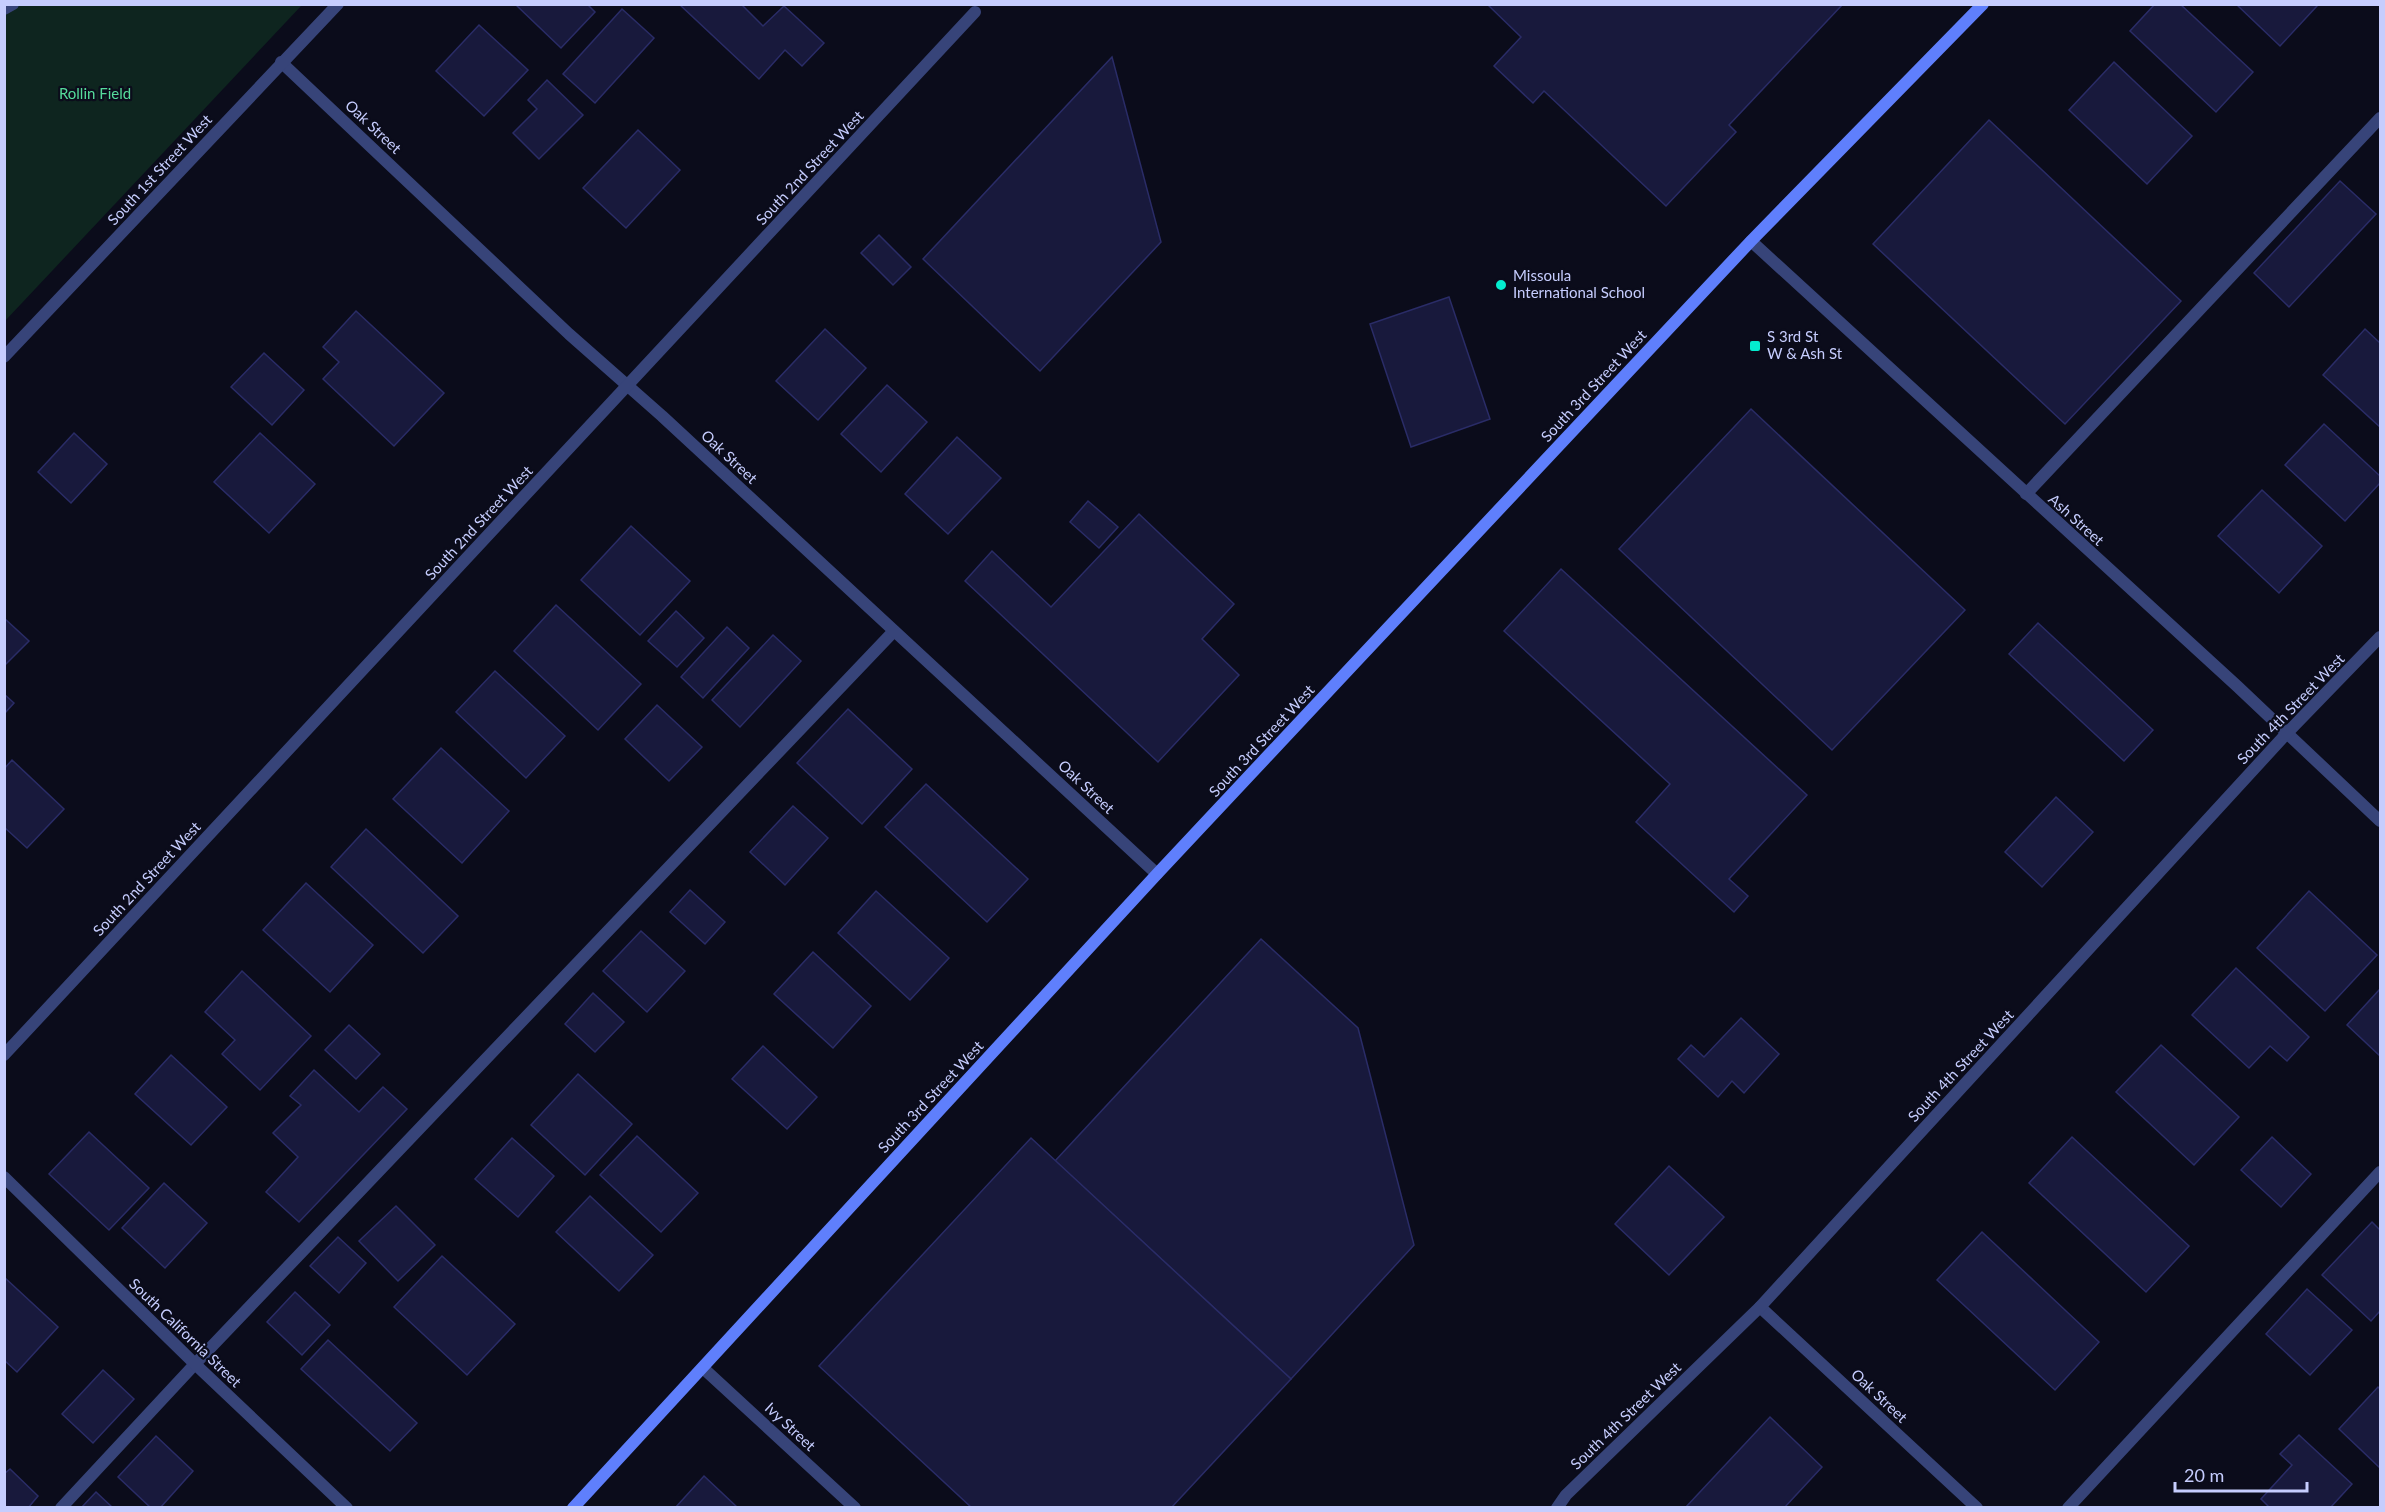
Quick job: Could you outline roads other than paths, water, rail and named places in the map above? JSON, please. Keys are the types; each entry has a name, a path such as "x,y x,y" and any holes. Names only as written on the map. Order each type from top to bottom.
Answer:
{"main road":[{"name":"South 3rd Street West","path":"573,1508 1157,874 1751,241 1983,4"}],"street":[{"path":"4,9 13,4"},
{"name":"South 1st Street West","path":"4,357 338,4"},
{"name":"South 2nd Street West","path":"4,1055 975,12"},
{"name":"Oak Street","path":"281,62 627,386 1157,874"},
{"path":"2025,494 2380,118"},
{"name":"Ash Street","path":"1751,241 2380,821"},
{"path":"61,1508 195,1364 894,631"},
{"name":"South 4th Street West","path":"1557,1508 1566,1495 1760,1307 2287,733 2380,637"},
{"path":"2068,1508 2380,1172"},
{"name":"South California Street","path":"4,1177 195,1364 347,1508"},
{"name":"Oak Street","path":"1760,1307 1977,1508"},
{"name":"Ivy Street","path":"704,1368 855,1508"}],"place":[{"name":"Missoula International School","path":"1501,285"},
{"name":"S 3rd St W & Ash St","path":"1755,346"}],"park label":[{"name":"Rollin Field","path":"95,94"}]}
